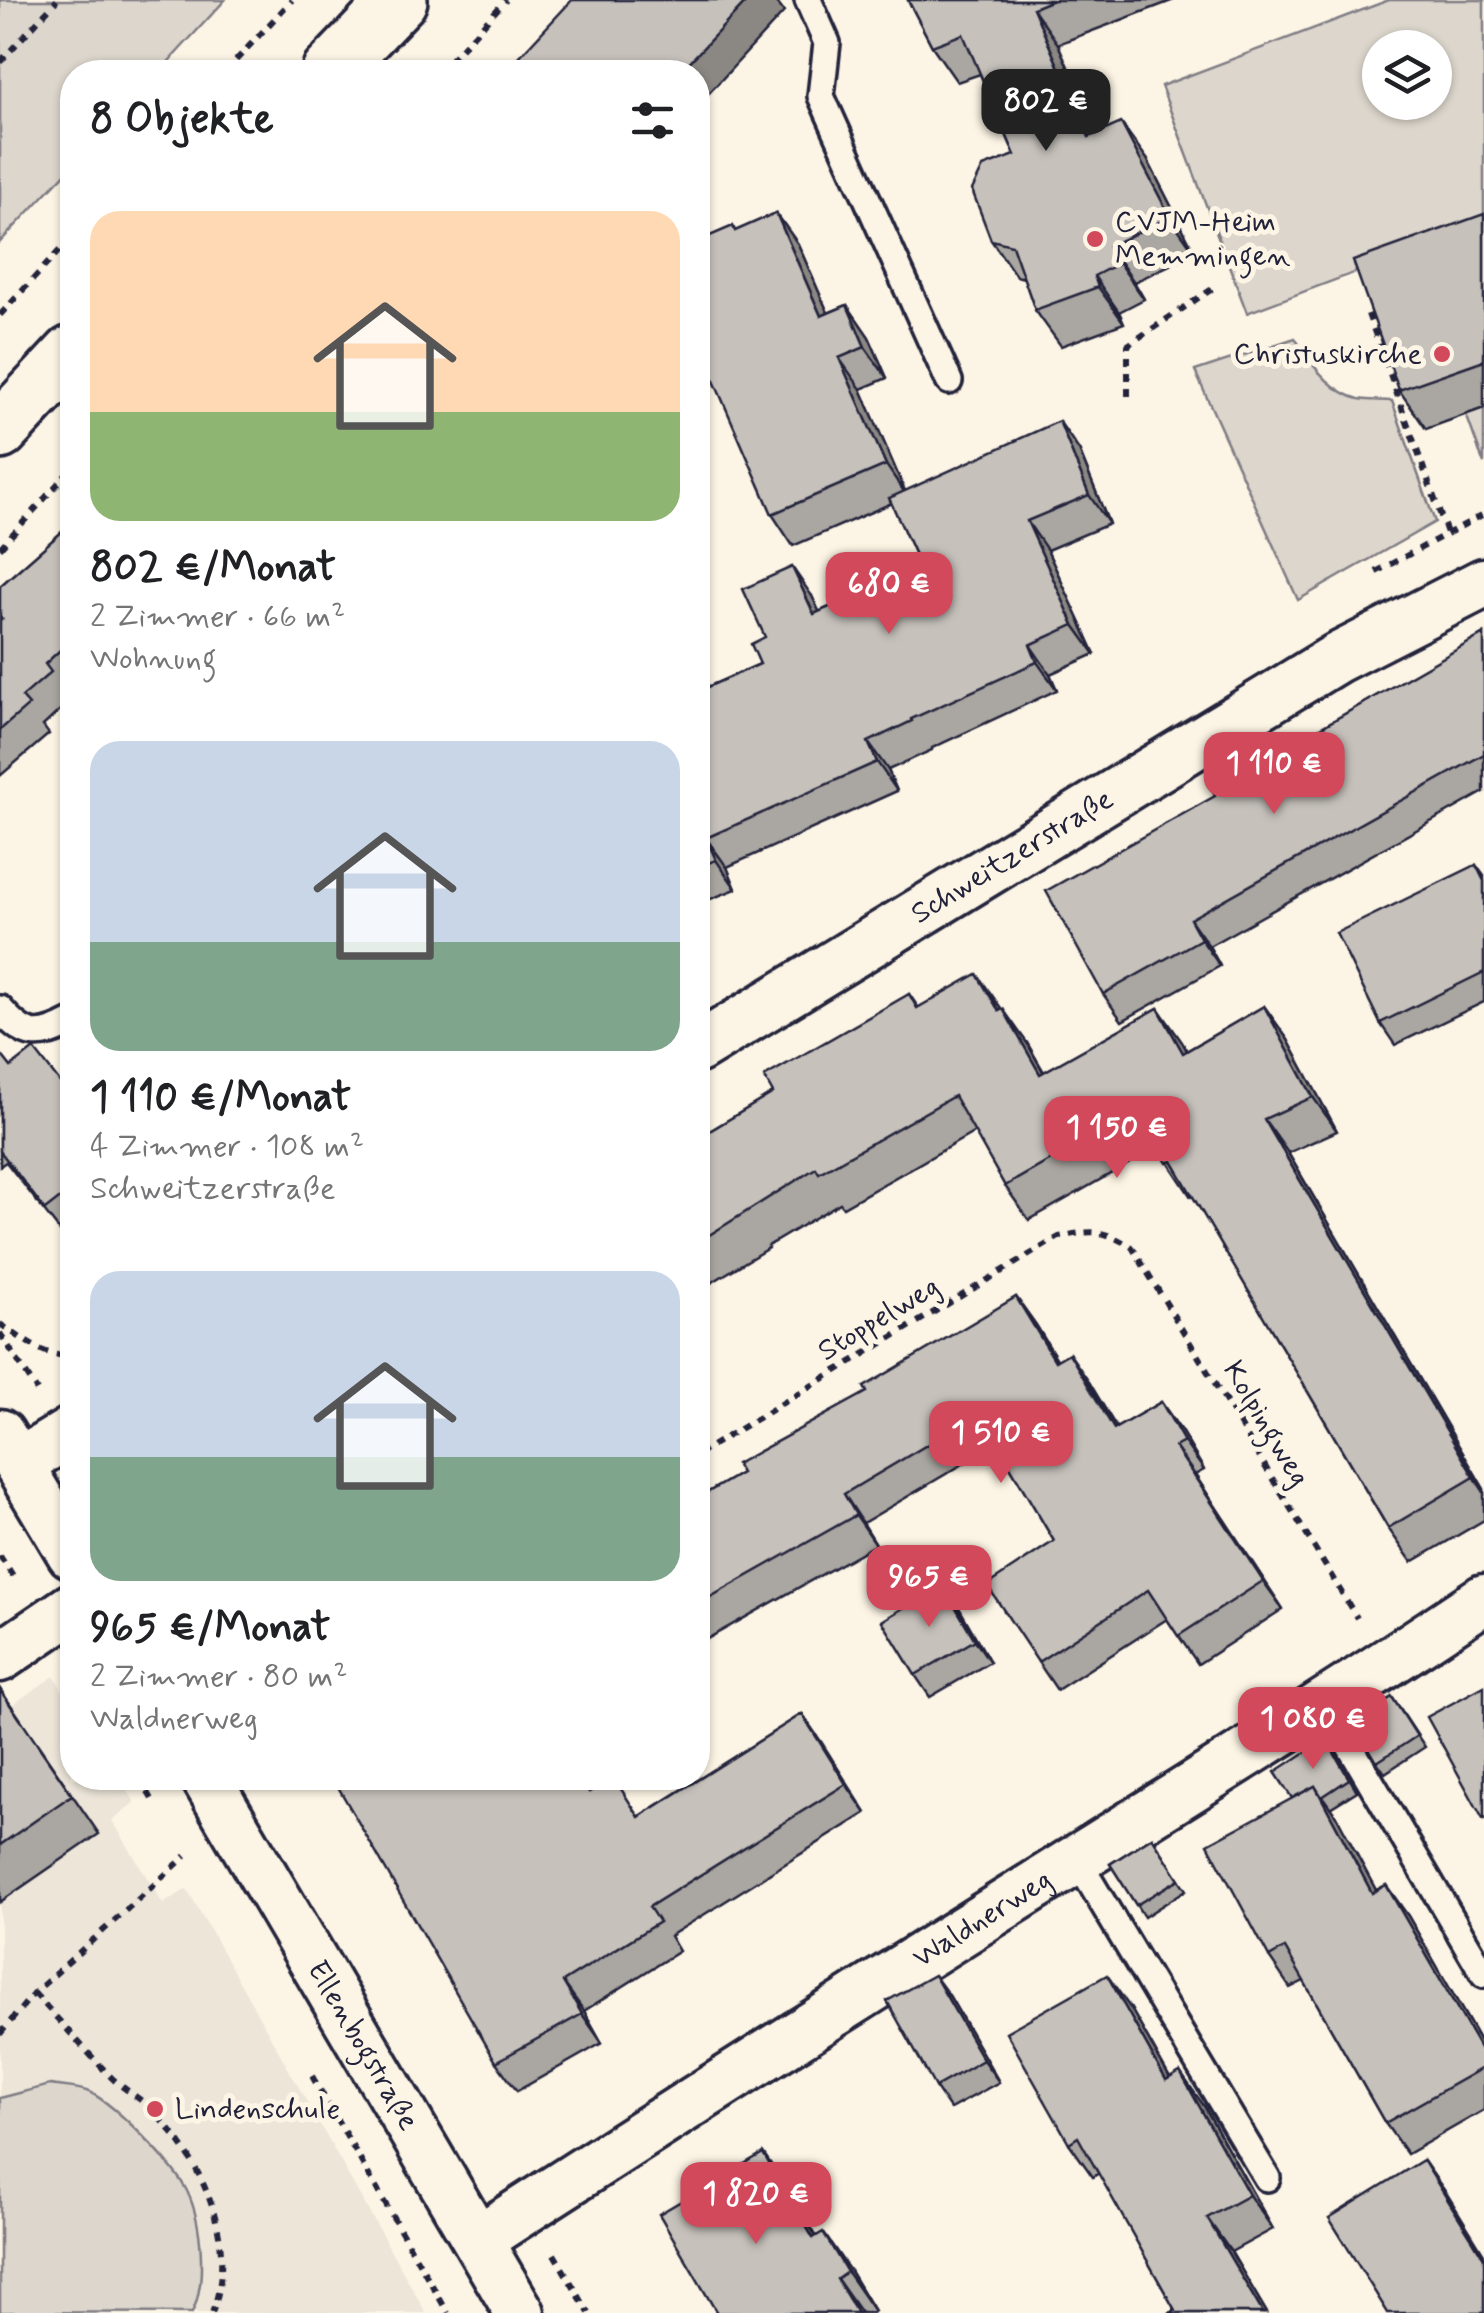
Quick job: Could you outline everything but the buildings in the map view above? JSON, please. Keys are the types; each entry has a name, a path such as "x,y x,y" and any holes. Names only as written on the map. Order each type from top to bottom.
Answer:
{"street":[{"path":"341,60 398,0"},
{"path":"0,431 60,367"},
{"name":"Schweitzerstraße","path":"710,1041 1337,658 1484,583"},
{"path":"60,1434 9,1449 60,1534"},
{"name":"Waldnerweg","path":"478,2240 1386,1666 1484,1600"},
{"path":"0,1658 60,1616"},
{"name":"Ellenbogstraße","path":"213,1790 520,2313"}],"lane":[{"path":"808,0 826,43 820,96 949,381"},
{"path":"0,1009 12,1024 33,1034 50,1034 60,1029"},
{"path":"1325,1704 1484,1974"},
{"path":"1077,1860 1266,2178"}],"path":[{"path":"0,62 56,0"},
{"path":"235,60 292,0"},
{"path":"450,60 506,0"},
{"path":"0,314 60,250"},
{"path":"1128,396 1128,346 1215,287"},
{"path":"1368,314 1447,533"},
{"path":"0,548 60,481"},
{"name":"Stoppelweg","path":"710,1447 1059,1237 1087,1231"},
{"name":"Kolpingweg","path":"1087,1231 1111,1235 1132,1248 1386,1666"},
{"path":"0,1324 60,1357"},
{"path":"0,2034 34,1993 186,1856"},
{"path":"34,1993 114,2080 152,2109 180,2142 202,2181 217,2224 221,2274 212,2313"}],"shaded area":[{"path":"0,0 225,0 170,60 60,60 60,179 0,242"},
{"path":"1389,0 1484,0 1484,224 1247,313 1161,86"},
{"path":"1295,338 1314,366 1339,390 1359,399 1392,401 1435,522 1298,600 1195,371"},
{"path":"1484,408 1484,464 1466,414"},
{"name":"Lindenschule","path":"54,1676 60,1686 60,1790 127,1790 135,1802 112,1820 163,1904 187,1889 426,2313 0,2313 0,1713"},
{"path":"50,2085 85,2090 114,2109 170,2166 187,2191 201,2252 200,2285 192,2313 0,2312 0,2098"}],"place":[{"name":"CVJM-Heim Memmingen","path":"1095,239"},
{"name":"Christuskirche","path":"1442,354"},
{"name":"Lindenschule","path":"155,2109"}]}
